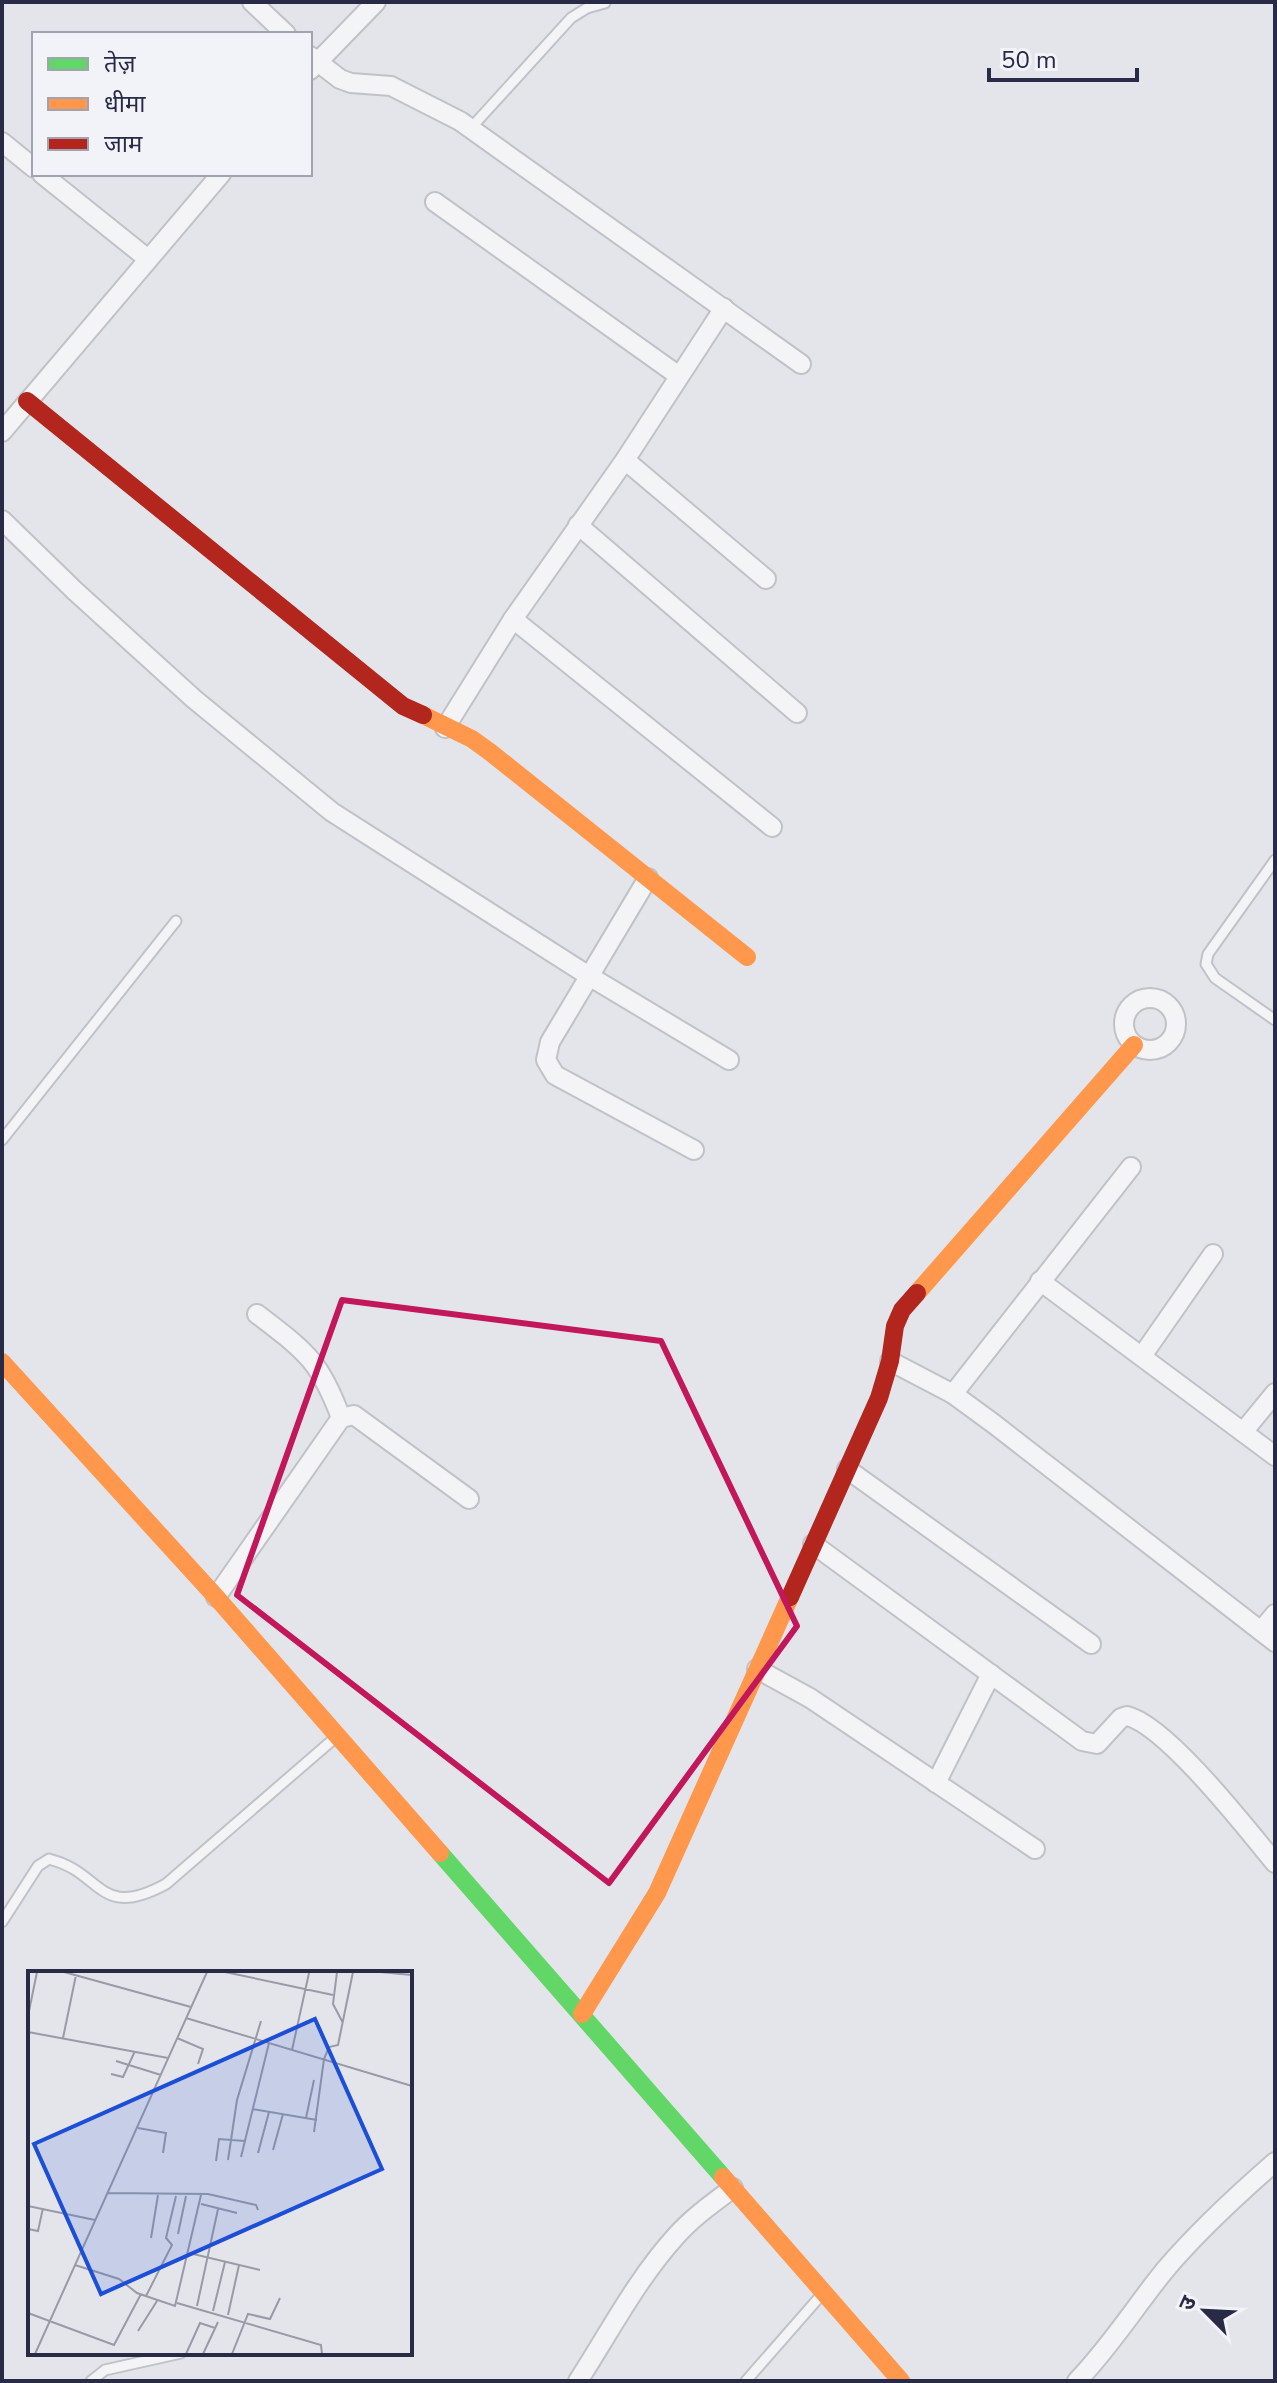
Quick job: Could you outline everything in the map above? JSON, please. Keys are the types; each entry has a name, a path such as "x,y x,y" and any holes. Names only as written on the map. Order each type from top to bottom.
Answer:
{"street":[{"path":"252,2 284,32"},
{"path":"376,2 312,63 351,83 391,86 440,110 801,364"},
{"path":"2,142 32,166"},
{"path":"44,176 148,259"},
{"path":"2,432 219,176"},
{"path":"435,202 679,376"},
{"path":"445,728 513,619 625,460 724,308"},
{"path":"27,401 403,706 472,739 490,752 747,957"},
{"path":"625,460 766,579"},
{"path":"2,520 194,699 313,797 361,832 729,1060"},
{"path":"578,525 797,713"},
{"path":"513,619 772,827"},
{"path":"648,878 550,1042 546,1060 555,1075 694,1150"},
{"path":"582,2014 657,1893 879,1398 890,1361 895,1326 902,1310 1134,1045"},
{"path":"953,1394 1131,1167"},
{"path":"1142,1356 1213,1254"},
{"path":"1040,1281 1275,1456"},
{"path":"257,1314 300,1347 314,1362 328,1382 341,1418"},
{"path":"890,1361 953,1394 1268,1637 1275,1614"},
{"path":"2,1362 216,1597 901,2381"},
{"path":"1243,1432 1275,1393"},
{"path":"216,1597 341,1418 354,1415 469,1499"},
{"path":"847,1469 1091,1644"},
{"path":"813,1544 1090,1745 1102,1740 1121,1718 1127,1716 1147,1724 1224,1802 1275,1863"},
{"path":"757,1669 810,1698 1035,1849"},
{"path":"936,1783 991,1674"},
{"path":"1077,2381 1120,2332 1188,2244 1275,2162"},
{"path":"578,2381 674,2237 733,2188"}],"lane":[{"path":"470,129 571,18 587,8 605,3"},
{"path":"1275,860 1208,954 1206,964 1215,978 1275,1020"},
{"path":"2,1140 176,921"},
{"path":"2,1922 38,1866 49,1859 63,1862 106,1894 127,1899 146,1895 166,1884 336,1737"},
{"path":"746,2381 824,2292"},
{"path":"91,2381 105,2370 172,2355"}],"highlighted area":[{"path":"342,1300 661,1341 797,1626 609,1883 237,1595"}],"traffic: fast":[{"path":"440,1853 723,2177"}],"traffic: slow":[{"path":"423,715 472,739 490,752 747,957"},
{"path":"917,1293 1134,1045"},
{"path":"2,1362 216,1597 440,1853"},
{"path":"582,2014 657,1893 790,1597"},
{"path":"723,2177 901,2381"}],"traffic: jam":[{"path":"27,401 403,706 423,715"},
{"path":"790,1597 879,1398 890,1361 895,1326 902,1310 917,1293"}]}
